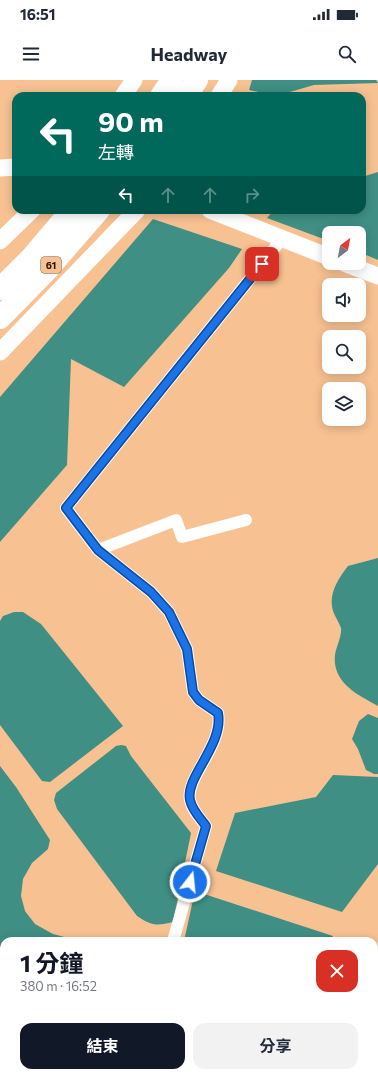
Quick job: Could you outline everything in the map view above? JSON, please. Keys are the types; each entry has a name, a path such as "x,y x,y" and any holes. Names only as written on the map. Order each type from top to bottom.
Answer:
{"highway":[{"path":"164,92 172,80"},
{"path":"189,92 197,80"},
{"name":"61","path":"0,289 32,257 69,214"},
{"name":"61","path":"0,318 47,270 96,214"}],"street":[{"path":"126,92 134,80"},
{"path":"221,92 229,80"},
{"path":"0,168 12,167"},
{"path":"0,241 28,214"},
{"path":"0,352 133,214"},
{"path":"220,214 322,254"},
{"path":"174,937 206,826 194,810 189,799 191,785 211,748 220,724 218,713 199,700 193,692 187,649 169,612 151,592 98,550 66,508 282,239"},
{"path":"362,270 378,276"},
{"path":"98,550 176,520 182,537 246,520"}],"water":[{"path":"252,80 376,80 378,83 314,85 290,92 258,92 249,90"},
{"path":"378,172 378,260 366,255 366,226 322,226 322,238 267,218 270,214 366,214 366,176"},
{"path":"153,219 242,249 229,268 124,387 71,359 67,465 0,542 0,397"},
{"path":"378,558 378,706 348,687 342,681 338,673 335,665 335,655 341,634 341,628 334,613 332,599 335,587 348,566"},
{"path":"14,612 23,612 41,624 123,726 50,782 42,781 0,725 0,621 3,616"},
{"path":"368,714 378,718 378,774 374,774 366,770 358,749 352,739 359,721"},
{"path":"116,746 126,746 131,756 191,833 173,922 155,924 147,922 137,916 57,809 54,800 56,793"},
{"path":"0,766 16,787 50,840 48,849 32,863 23,879 21,896 25,911 35,924 53,934 64,937 0,937"},
{"path":"333,775 378,777 378,864 342,912 216,871 235,813 316,797"},
{"path":"195,891 333,936 333,937 185,937"}],"route":[{"path":"190,882 206,826 194,810 189,799 191,785 209,754 213,744 220,724 218,713 199,700 193,692 187,649 169,612 151,592 98,550 66,508 262,264"}]}
